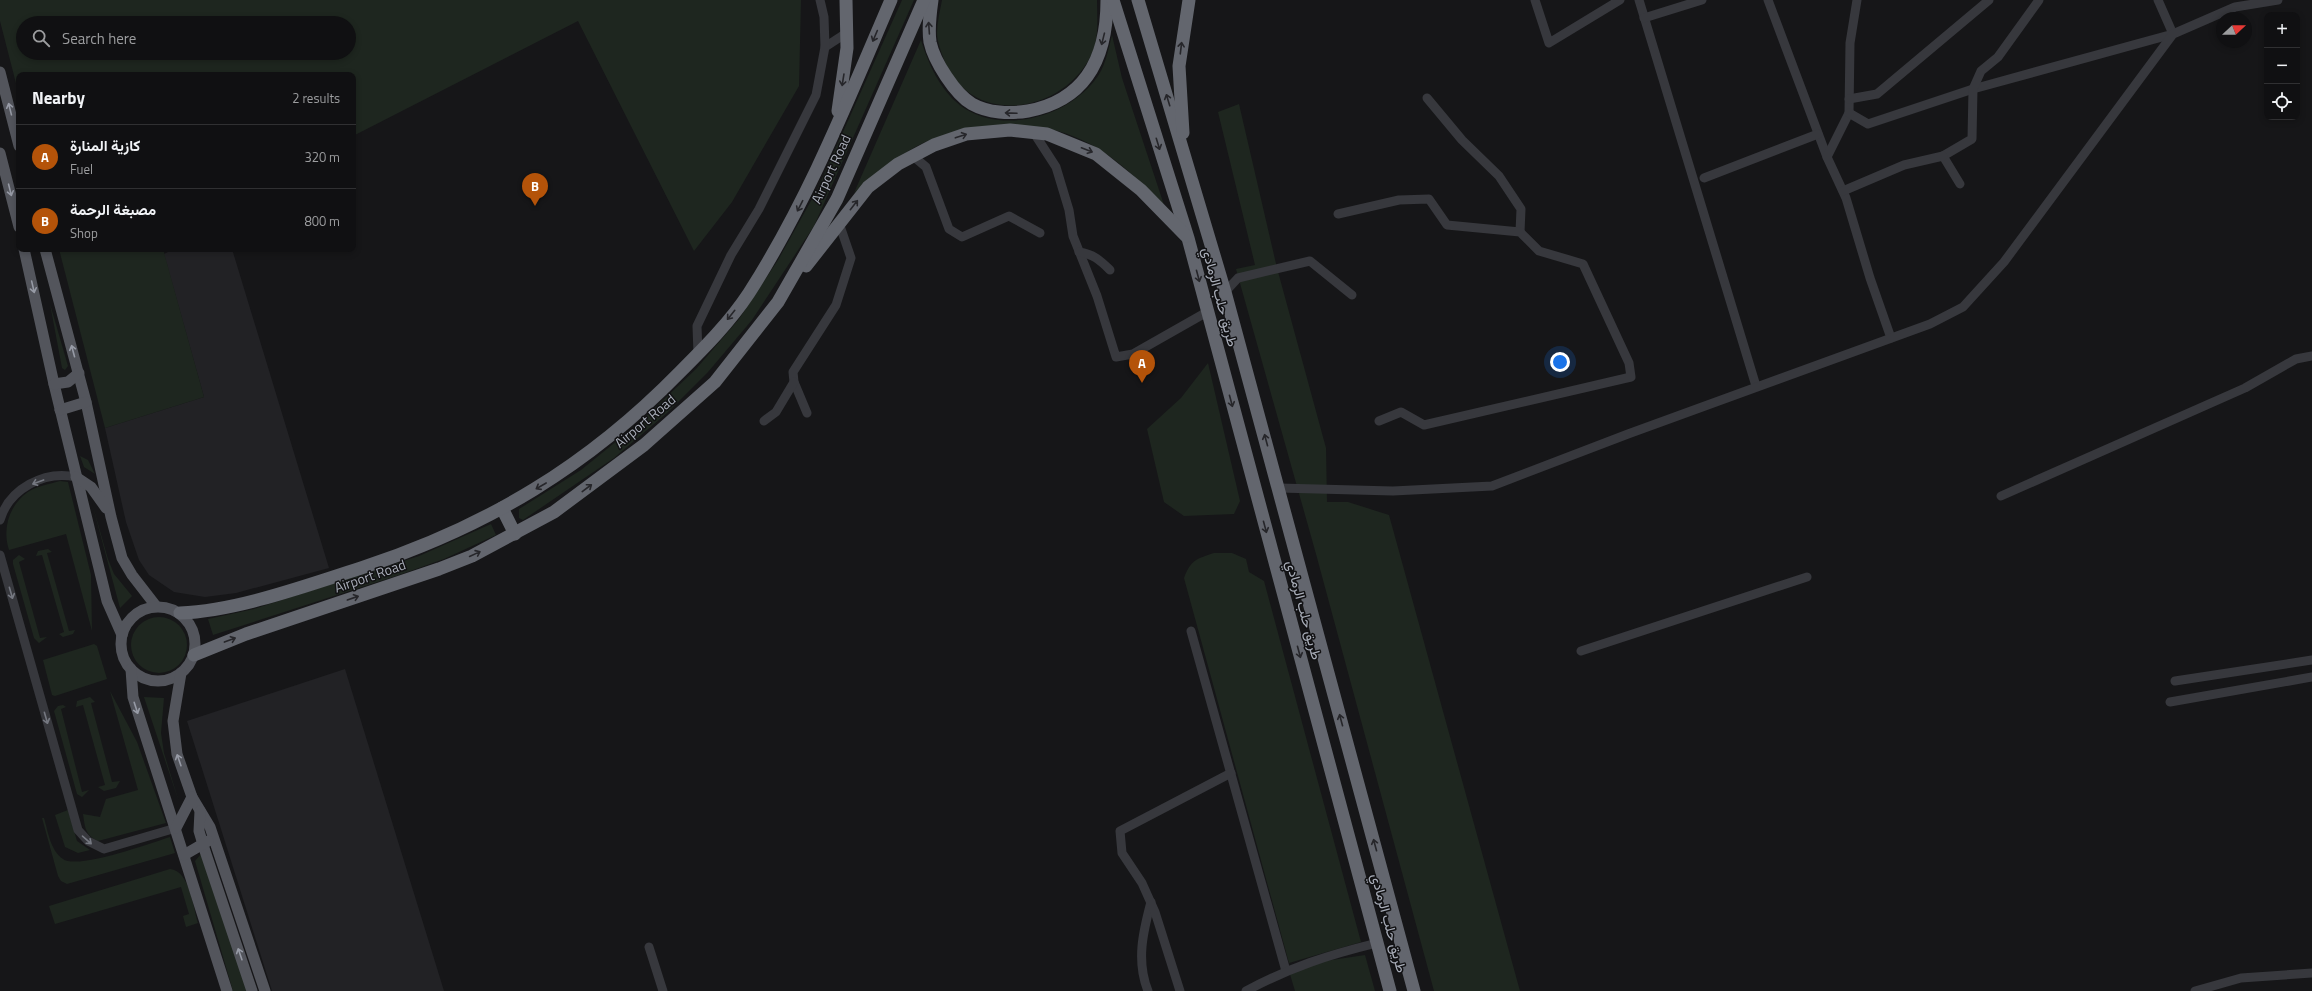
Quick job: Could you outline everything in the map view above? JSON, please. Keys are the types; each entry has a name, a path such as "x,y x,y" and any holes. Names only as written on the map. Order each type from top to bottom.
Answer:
{"highway":[{"path":"835,131 848,48 846,0"},
{"name":"Airport Road","path":"180,613 205,612 244,603 338,576 388,559 448,535 502,508 560,475 616,434 698,354 748,295 791,222 818,170 891,0"},
{"name":"Airport Road","path":"194,655 246,634 439,569 515,534 554,512 644,445 715,382 778,302 837,199 924,0"},
{"path":"932,0 929,18 930,43 948,80 972,104 998,112 1019,113 1058,103 1089,75 1100,51 1107,26 1107,0"},
{"name":"طريق حلب الرمادي","path":"1113,0 1188,238 1390,991"},
{"path":"1138,0 1217,265"},
{"path":"1189,0 1179,66 1184,145 1217,265"},
{"path":"778,302 868,187 898,164 934,145 966,134 1010,130 1046,134 1096,154 1141,190 1188,238"},
{"name":"طريق حلب الرمادي","path":"1217,265 1414,991"},
{"path":"502,508 515,534"}],"main road":[{"path":"0,72 16,134"},
{"path":"0,153 16,215"},
{"path":"25,252 60,410 107,601 122,635"},
{"path":"46,252 79,373 111,517 126,567 156,606"},
{"path":"54,384 68,382 79,373"},
{"path":"60,410 86,402"},
{"path":"76,477 97,493 111,517"},
{"path":"156,606 165,607 180,613 188,622 196,643 194,655 189,665 181,673 161,681 150,680 139,676 131,669 124,659 121,647 122,635 130,618 146,608 156,606"},
{"path":"131,669 132,697 176,828 227,991"},
{"path":"181,673 173,721 173,735 177,754 192,797 213,837 265,991"},
{"path":"176,828 192,797"},
{"path":"200,812 199,831 203,845 252,991"},
{"path":"184,855 203,845 213,837"}],"street":[{"path":"698,354 697,326 731,255 770,189 816,95 825,47 824,17 820,0"},
{"path":"1535,0 1549,43 1620,0"},
{"path":"1638,0 1756,386"},
{"path":"1644,18 1702,0"},
{"path":"1768,0 1827,157 1843,191 1870,278 1891,338"},
{"path":"1827,157 1849,113 1850,43 1857,0"},
{"path":"1849,99 1877,94 1988,0"},
{"path":"1843,191 1904,165 1943,156 1972,140 1973,89 1981,71 1998,56 2039,0"},
{"path":"2158,0 2173,34"},
{"path":"1849,113 1868,124 1973,89 2173,34 2235,7 2278,0"},
{"path":"825,47 848,32"},
{"path":"1277,483 1393,491 1492,486 1756,386 1930,324 1963,307 2004,262 2173,34"},
{"path":"1427,98 1462,140 1499,176 1521,210 1520,232"},
{"path":"1034,133 1056,168 1080,252 1116,357 1133,354 1208,312"},
{"path":"1704,178 1818,134"},
{"path":"913,156 926,167 949,229 962,237 1009,216 1040,233"},
{"path":"1943,156 1960,184"},
{"path":"1338,214 1399,200 1430,199 1447,225 1520,232 1539,251 1583,264 1629,363 1631,377 1424,425 1401,412 1379,421"},
{"path":"807,413 794,382 793,372 836,305 851,258 840,223"},
{"path":"1080,252 1094,256 1110,270"},
{"path":"1225,292 1238,278 1310,261 1352,294"},
{"path":"2001,496 2245,388 2296,359 2312,356"},
{"path":"764,421 776,412 794,382"},
{"path":"0,520 9,500 22,488 54,476 76,477"},
{"path":"0,555 78,830 88,842 104,849 176,828"},
{"path":"1581,651 1807,577"},
{"path":"1191,631 1286,971"},
{"path":"2175,680 2312,660"},
{"path":"2170,702 2312,677"},
{"path":"1180,991 1151,902 1142,883 1122,853 1120,831 1231,773"},
{"path":"1148,991 1142,975 1142,936 1151,902"},
{"path":"1246,991 1286,971 1326,956 1377,943"},
{"path":"649,947 663,991"},
{"path":"2195,991 2240,978 2312,973"}],"shaded area":[{"path":"0,0 801,0 799,86 732,202 694,251 578,21 356,134 356,72 16,72 16,83 0,21"},
{"path":"902,0 914,0 814,226 752,320 708,372 667,413 614,458 523,520 519,518 519,509 581,470 639,423 696,369 739,319 778,260 817,190"},
{"path":"942,0 1097,0 1095,45 1081,72 1063,88 1043,99 1020,105 998,104 977,98 959,84 945,62 937,37"},
{"path":"1112,35 1122,78 1165,208 1127,170 1098,149 1083,140 1043,128 997,132 955,133 930,140 895,160 854,193 921,40 928,60 938,80 944,89 960,105 969,111 985,117 1002,120 1019,120 1037,117 1054,111 1070,103 1083,92 1095,80 1101,70 1106,59"},
{"path":"1239,104 1277,268 1326,448 1327,502 1348,502 1389,515 1520,991 1434,991 1316,554 1236,269 1255,265 1218,112"},
{"path":"60,252 164,252 204,397 105,428"},
{"path":"168,252 233,252 329,568 236,593 205,597 174,592 149,575 139,560 126,522 105,428 204,397 164,254"},
{"path":"50,304 68,366 65,370 62,368"},
{"path":"1208,363 1240,501 1234,514 1184,516 1164,502 1147,429 1181,398"},
{"path":"80,456 88,460 95,474 84,467"},
{"path":"60,481 68,482 91,575 92,631 66,534 9,550 7,542 6,534 9,518 21,497 31,490"},
{"path":"92,503 108,559 114,574 132,596 120,608"},
{"path":"491,524 496,535 444,559 213,635 208,619 254,609 419,556"},
{"path":"48,549 52,552 47,553 69,631 75,630 73,634 63,637 59,634 64,632 42,555 36,556 38,551"},
{"path":"1214,553 1232,553 1246,559 1249,572 1264,581 1361,942 1289,963 1184,578 1189,567 1195,561"},
{"path":"19,555 25,559 19,562 40,638 47,637 39,643 34,638 13,564 13,560"},
{"path":"159,617 170,619 179,625 185,634 187,645 185,656 179,665 170,671 159,673 148,671 139,665 133,656 131,645 133,634 139,625 148,619"},
{"path":"94,644 97,646 107,679 55,696 52,695 43,660"},
{"path":"345,669 444,991 272,991 187,721"},
{"path":"110,691 137,742 166,823 98,841 90,836 86,830 83,814 100,817 106,799 138,790"},
{"path":"90,697 95,702 91,703 112,782 120,781 116,788 104,791 98,787 105,785 83,705 76,707 77,701"},
{"path":"144,697 164,698 161,733 164,753 179,802"},
{"path":"63,705 66,707 61,709 82,792 89,790 82,797 77,794 54,711 58,706"},
{"path":"68,810 77,841 90,850 78,853 65,847 55,815"},
{"path":"42,818 44,818 52,846 63,859 83,861 98,858 170,837 175,853 67,884 61,881 58,876"},
{"path":"201,854 248,991 233,991 195,861"},
{"path":"170,869 177,871 186,883 190,891 198,923 186,927 183,916 189,914 181,887 55,924 49,906"},
{"path":"1365,955 1375,991 1295,991 1289,971 1312,963"}],"place":[{"name":"مصبغة الرحمة","path":"535,206"},
{"name":"كازية المنارة","path":"1142,383"}]}
